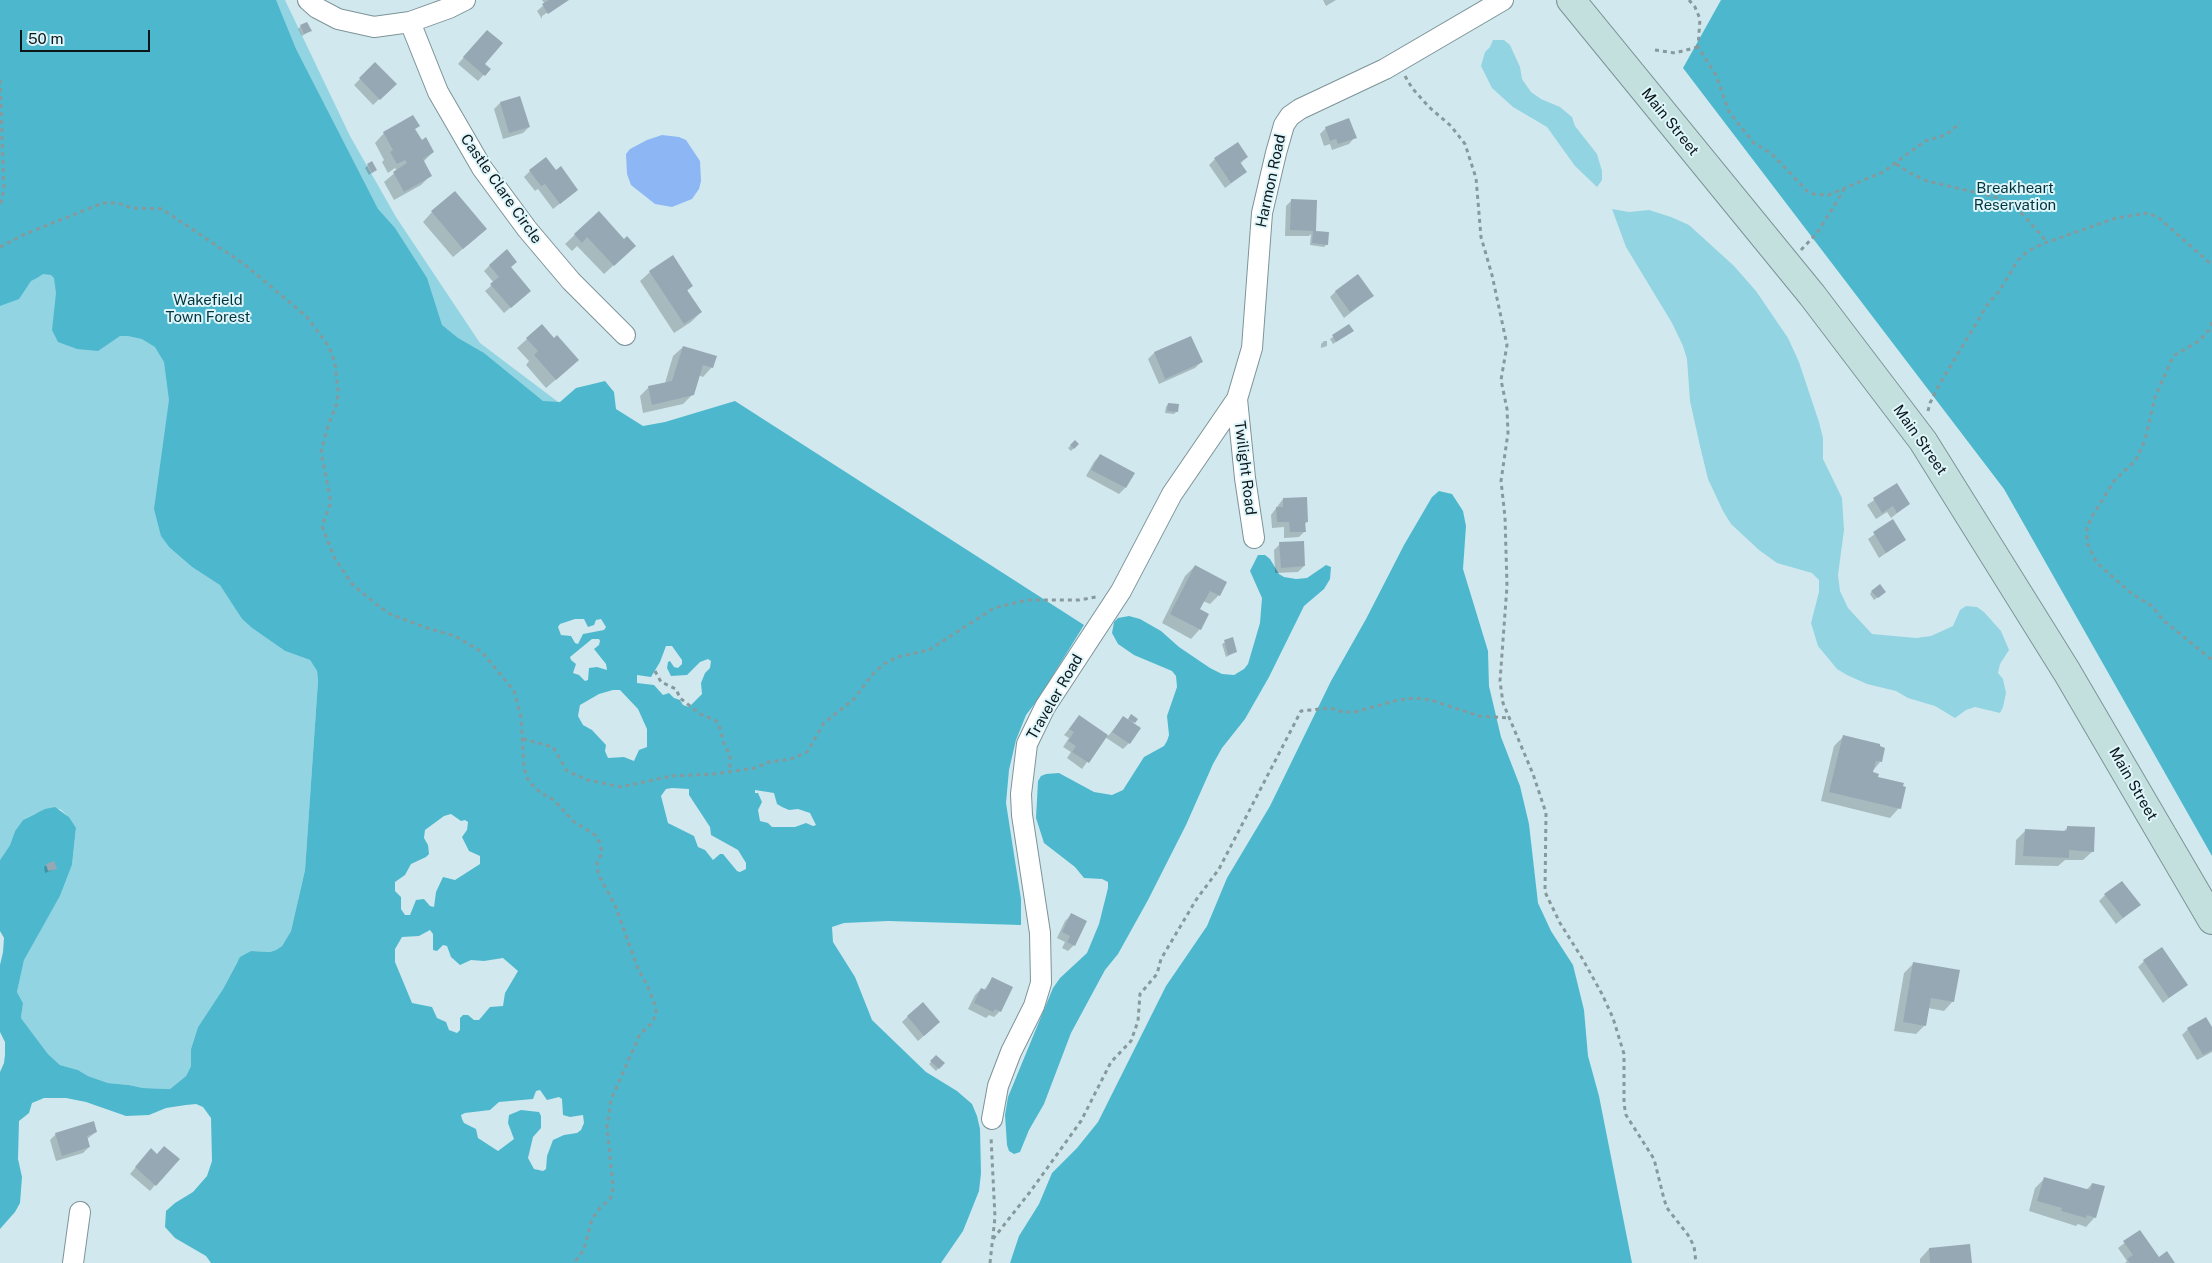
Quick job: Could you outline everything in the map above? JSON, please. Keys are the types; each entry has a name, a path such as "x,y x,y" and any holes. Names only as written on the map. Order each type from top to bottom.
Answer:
{"main road":[{"name":"Main Street","path":"1571,0 1787,265 1923,441 2067,672 2212,920"}],"street":[{"path":"308,0 327,14 361,26 386,27 410,22 465,0"},
{"name":"Harmon Road","path":"1238,398 1252,348 1262,213 1283,128 1290,116 1300,109 1345,89 1397,62 1503,0"},
{"name":"Castle Clare Circle","path":"410,22 438,92 482,168 527,229 565,274 626,335"},
{"name":"Twilight Road","path":"1238,398 1244,478 1254,538"},
{"name":"Traveler Road","path":"992,1119 998,1086 1011,1052 1034,1006 1041,983 1040,933 1021,794 1027,744 1045,708 1121,590 1172,494 1238,398"},
{"path":"73,1263 80,1212"}],"path":[{"path":"1689,0 1700,18 1698,47 1716,75 1729,112 1754,143 1772,154 1807,192 1828,195 1883,172 1924,141 1946,135 1960,123"},
{"path":"1656,50 1675,53 1698,47"},
{"path":"1397,62 1412,88 1429,107 1451,126 1465,144 1476,178 1481,237 1492,275 1506,345 1501,380 1507,410 1508,434 1501,481 1505,518 1507,586 1500,681 1503,703 1508,718 1534,774 1546,813 1545,892 1560,923 1598,985 1613,1018 1624,1054 1624,1104 1626,1114 1654,1159 1667,1208 1694,1246 1696,1263"},
{"path":"0,80 4,190 0,207"},
{"path":"1896,164 1910,173 1927,180 1995,197 2011,204 2018,209 2047,242"},
{"path":"1787,265 1817,233 1844,189"},
{"path":"0,247 25,234 103,203 118,203 132,208 162,209 244,264 307,317 329,347 335,363 337,403 321,452 331,502 322,526 334,557 352,584 390,614 426,628 455,636 482,652 514,691 521,717 524,768 529,782 541,793 554,800 573,821 595,835 600,843 602,849 597,863 598,874 615,905 638,969 656,1007 656,1015 651,1024 640,1034 611,1100 607,1126 613,1187 612,1194 610,1199 592,1219 584,1248 574,1263"},
{"path":"1923,441 1930,403 1988,304 2000,290 2018,260 2028,251 2047,242 2116,218 2148,213 2159,218 2212,265"},
{"path":"2212,322 2209,330 2199,341 2175,355 2171,361 2155,397 2145,440 2136,460 2114,481 2091,518 2087,528 2087,543 2097,562 2131,593 2152,606 2163,620 2212,660"},
{"path":"523,739 553,747 567,771 588,780 621,787 671,776 730,772 755,768 769,762 791,759 807,752 824,723 854,699 872,675 884,664 897,657 929,650 994,608 1027,600 1078,600 1121,590"},
{"path":"655,671 661,682 676,689 680,698 700,714 715,720 719,725 725,747 730,754 730,772"},
{"path":"993,1239 1081,1122 1111,1062 1131,1041 1138,1021 1140,994 1157,974 1161,959 1196,900 1219,869 1301,711 1330,708 1343,712 1355,712 1398,700 1414,698 1431,700 1479,716 1508,718"},
{"path":"990,1263 995,1200 992,1165 992,1119"}],"green space":[{"name":"Wakefield Town Forest","path":"0,0 285,0 350,136 396,217 480,343 594,429 170,548 192,567 221,585 242,619 252,628 285,651 310,660 317,671 318,681 305,870 291,931 282,946 276,950 270,952 251,951 237,962 223,989 198,1027 191,1049 191,1066 186,1076 170,1089 143,1088 108,1083 88,1076 78,1070 60,1065 48,1054 21,1018 23,1003 17,992 24,959 60,896 72,865 76,829 69,817 60,809 34,814 23,820 0,860"},
{"path":"0,0 276,0 296,49 378,209 395,228 427,278 442,325 458,338 484,353 543,401 560,402 576,388 605,381 614,392 616,409 643,426 665,422 735,401 1084,625 1039,698 1026,715 1016,740 1009,770 1006,803 1021,899 1021,925 888,921 844,923 832,927 833,942 855,977 872,1020 926,1072 957,1091 972,1104 977,1116 980,1129 981,1173 979,1191 963,1231 941,1263 211,1263 206,1256 175,1238 165,1227 166,1211 193,1192 207,1176 212,1161 211,1118 203,1107 196,1104 186,1105 166,1108 149,1115 126,1116 86,1102 66,1098 44,1098 32,1103 29,1113 19,1121 18,1159 22,1177 20,1203 15,1212 0,1229 0,1072 4,1063 5,1042 0,1032 0,965 4,938 0,931 0,860 10,845 15,831 23,820 45,809 55,807 69,817 76,828 72,865 60,896 24,960 17,992 23,1003 21,1018 48,1054 60,1065 78,1070 88,1076 108,1083 143,1088 170,1089 186,1076 191,1066 191,1049 198,1027 223,989 240,957 251,951 270,952 276,950 282,946 291,931 305,870 318,681 317,671 310,660 285,651 252,628 242,619 220,585 192,567 170,548 161,536 154,509 169,400 164,362 155,347 142,339 128,336 120,336 98,351 77,349 58,342 52,330 56,293 54,278 51,275 43,274 31,281 19,299 0,306","holes":["575,619 584,619 588,627 594,625 596,620 601,619 606,627 604,630 583,634 578,644 575,643 571,636 561,635 558,627 560,624","592,639 599,639 599,645 594,649 606,664 607,670 597,667 589,668 588,680 585,681 579,675 573,673 576,664 570,657","666,646 672,646 682,660 682,664 678,668 674,667 670,661 668,662 667,668 671,676 687,675 700,662 708,659 711,661 710,668 705,673 701,683 702,694 689,707 683,705 680,700 674,698 669,693 663,695 654,685 637,683 637,675 651,677 660,662","620,690 638,709 647,729 647,747 639,750 634,761 624,757 608,758 605,751 606,745 592,730 583,725 578,716 580,705 599,694","666,789 689,789 689,795 710,827 711,835 738,850 746,863 746,869 740,872 737,871 723,854 720,854 713,860 705,850 698,847 694,836 668,823 661,796","755,790 774,793 777,804 789,810 798,809 810,813 816,825 813,826 806,823 795,827 772,827 768,823 760,821 758,810 762,802 758,793 755,793","451,814 461,821 465,820 468,822 467,830 462,837 469,851 480,856 480,864 455,880 443,877 436,892 434,907 430,906 424,899 416,900 410,915 405,915 401,909 401,897 395,891 395,882 405,875 411,864 429,854 428,845 424,838 425,830 444,816","430,930 433,934 433,950 437,951 443,945 447,946 451,957 460,965 471,960 484,961 503,958 518,971 505,993 503,1006 490,1007 479,1020 463,1015 460,1018 460,1030 457,1033 449,1030 446,1022 437,1018 432,1007 412,1003 395,962 395,949 402,937 419,936","540,1090 547,1100 559,1097 562,1099 563,1115 570,1117 583,1115 584,1123 581,1130 577,1133 564,1135 553,1140 547,1156 546,1169 543,1171 534,1169 528,1158 533,1137 541,1128 539,1112 521,1110 509,1115 508,1123 514,1139 498,1151 478,1138 476,1129 464,1123 461,1115 490,1110 499,1102 533,1099 536,1091"]},
{"name":"Breakheart Reservation","path":"1721,0 2212,0 2212,856 2004,489 1683,68"},
{"path":"1493,40 1504,40 1510,45 1520,67 1522,79 1531,92 1541,99 1560,107 1572,117 1575,126 1597,154 1602,171 1602,180 1597,187 1575,166 1547,127 1513,107 1492,88 1481,66 1485,52"},
{"path":"1612,209 1629,212 1649,210 1689,225 1734,266 1756,291 1788,338 1799,362 1823,438 1823,459 1842,498 1844,530 1838,575 1840,591 1848,608 1872,634 1916,638 1931,636 1953,626 1960,610 1966,606 1977,607 2001,631 2009,650 2000,664 1998,673 2003,679 2006,693 2000,713 1975,707 1966,710 1955,718 1935,706 1908,698 1896,691 1867,684 1847,675 1837,669 1818,646 1811,623 1819,592 1819,580 1812,573 1777,563 1759,550 1731,524 1723,511 1708,479 1700,446 1690,401 1687,359 1683,346 1672,323 1626,247"},
{"path":"1439,491 1452,494 1463,511 1466,526 1463,569 1488,651 1489,686 1501,737 1520,786 1529,824 1538,903 1551,931 1573,965 1584,1010 1588,1056 1599,1096 1632,1263 1010,1263 1019,1236 1039,1204 1052,1173 1077,1148 1098,1122 1166,986 1207,926 1227,878 1270,806 1331,681 1366,619 1404,545 1432,497"},
{"path":"1258,555 1265,555 1270,559 1279,574 1284,577 1307,578 1326,565 1331,567 1330,579 1324,589 1304,606 1269,677 1245,719 1222,748 1213,764 1186,825 1148,900 1118,954 1105,970 1071,1033 1044,1104 1029,1130 1020,1152 1014,1154 1009,1151 1007,1145 1005,1115 1008,1097 1053,988 1060,978 1087,953 1099,924 1108,888 1108,882 1102,879 1084,878 1075,867 1044,843 1036,818 1038,781 1041,776 1046,774 1059,773 1094,792 1112,795 1123,790 1144,757 1164,746 1167,741 1169,735 1167,716 1177,687 1176,676 1172,671 1134,655 1118,644 1112,633 1114,622 1118,618 1129,616 1140,619 1161,631 1179,647 1222,674 1234,675 1244,669 1248,664 1260,623 1262,598 1250,571"}],"shaded area":[{"path":"662,135 679,137 686,140 700,161 701,181 699,189 692,199 672,207 655,204 631,185 627,174 626,154 630,149"}],"building":[{"path":"549,0 569,0 548,14 542,4"},
{"path":"307,22 312,31 304,34 300,25"},
{"path":"487,30 503,43 485,64 491,69 485,76 463,57"},
{"path":"375,62 397,84 380,100 359,78"},
{"path":"520,96 530,127 509,133 500,102"},
{"path":"413,115 420,126 415,129 422,140 426,137 434,152 423,159 432,176 404,192 393,172 407,163 405,160 397,164 390,152 393,150 383,132"},
{"path":"1349,118 1357,138 1338,144 1336,139 1330,141 1325,127"},
{"path":"1238,142 1248,157 1240,162 1247,172 1231,183 1214,158"},
{"path":"546,157 556,170 561,166 578,190 560,204 545,184 541,186 529,170"},
{"path":"372,161 377,170 372,173 367,164"},
{"path":"455,191 487,229 463,249 431,211"},
{"path":"1291,199 1317,200 1316,231 1329,232 1328,245 1312,243 1313,231 1290,230"},
{"path":"599,211 624,239 627,236 636,246 614,266 587,237 582,243 574,234"},
{"path":"507,249 517,262 511,267 531,291 511,308 490,284 499,277 489,265"},
{"path":"673,255 693,286 687,290 702,312 684,324 649,271"},
{"path":"1358,274 1374,296 1350,312 1335,291"},
{"path":"542,324 554,338 557,335 579,360 556,380 534,355 538,351 526,338"},
{"path":"1349,324 1354,331 1336,342 1332,335"},
{"path":"1191,336 1203,362 1165,379 1154,352"},
{"path":"683,346 717,356 713,368 703,365 694,395 652,405 648,386 672,381"},
{"path":"1168,403 1179,404 1178,412 1167,411"},
{"path":"1075,440 1079,444 1074,449 1070,445"},
{"path":"1100,454 1135,473 1126,488 1091,470"},
{"path":"1897,483 1910,504 1897,513 1893,506 1882,513 1873,498"},
{"path":"1307,497 1308,522 1305,522 1306,532 1290,532 1289,522 1277,522 1276,507 1283,507 1283,498"},
{"path":"1893,519 1906,540 1886,553 1873,532"},
{"path":"1304,541 1305,566 1281,568 1279,542"},
{"path":"1195,565 1227,582 1220,596 1210,591 1200,609 1209,614 1201,630 1170,614"},
{"path":"1880,584 1886,592 1878,598 1871,591"},
{"path":"1233,637 1237,652 1228,655 1224,640"},
{"path":"1131,714 1138,719 1135,723 1128,719"},
{"path":"1079,715 1108,735 1089,763 1072,752 1076,746 1068,741 1074,732 1069,729"},
{"path":"1123,716 1141,728 1130,744 1112,732"},
{"path":"1843,735 1880,744 1880,746 1885,748 1882,762 1876,761 1873,772 1879,774 1878,777 1904,783 1903,786 1906,787 1901,809 1829,792"},
{"path":"2067,826 2095,827 2094,852 2069,850 2069,858 2023,856 2025,829 2067,831"},
{"path":"54,861 57,869 48,871 46,864"},
{"path":"2122,881 2141,905 2123,918 2104,894"},
{"path":"1071,913 1087,921 1075,946 1067,942 1070,936 1062,932"},
{"path":"2162,947 2188,985 2169,998 2143,960"},
{"path":"1913,962 1960,970 1954,1002 1931,998 1926,1026 1903,1022"},
{"path":"992,977 1013,987 1001,1012 995,1009 993,1012 974,1003 981,988 986,990"},
{"path":"923,1002 940,1022 924,1036 907,1016"},
{"path":"2206,1017 2212,1027 2212,1050 2203,1055 2187,1028"},
{"path":"936,1055 945,1063 939,1069 930,1061"},
{"path":"94,1121 97,1132 87,1136 90,1147 62,1156 55,1133"},
{"path":"164,1146 180,1159 156,1186 135,1167 151,1148 157,1154"},
{"path":"2044,1177 2090,1190 2092,1183 2105,1186 2096,1218 2087,1215 2086,1218 2061,1211 2062,1208 2037,1201"},
{"path":"2140,1230 2159,1257 2167,1251 2175,1263 2130,1263 2127,1259 2133,1255 2123,1241"},
{"path":"1970,1244 1972,1263 1930,1263 1929,1248"}]}
